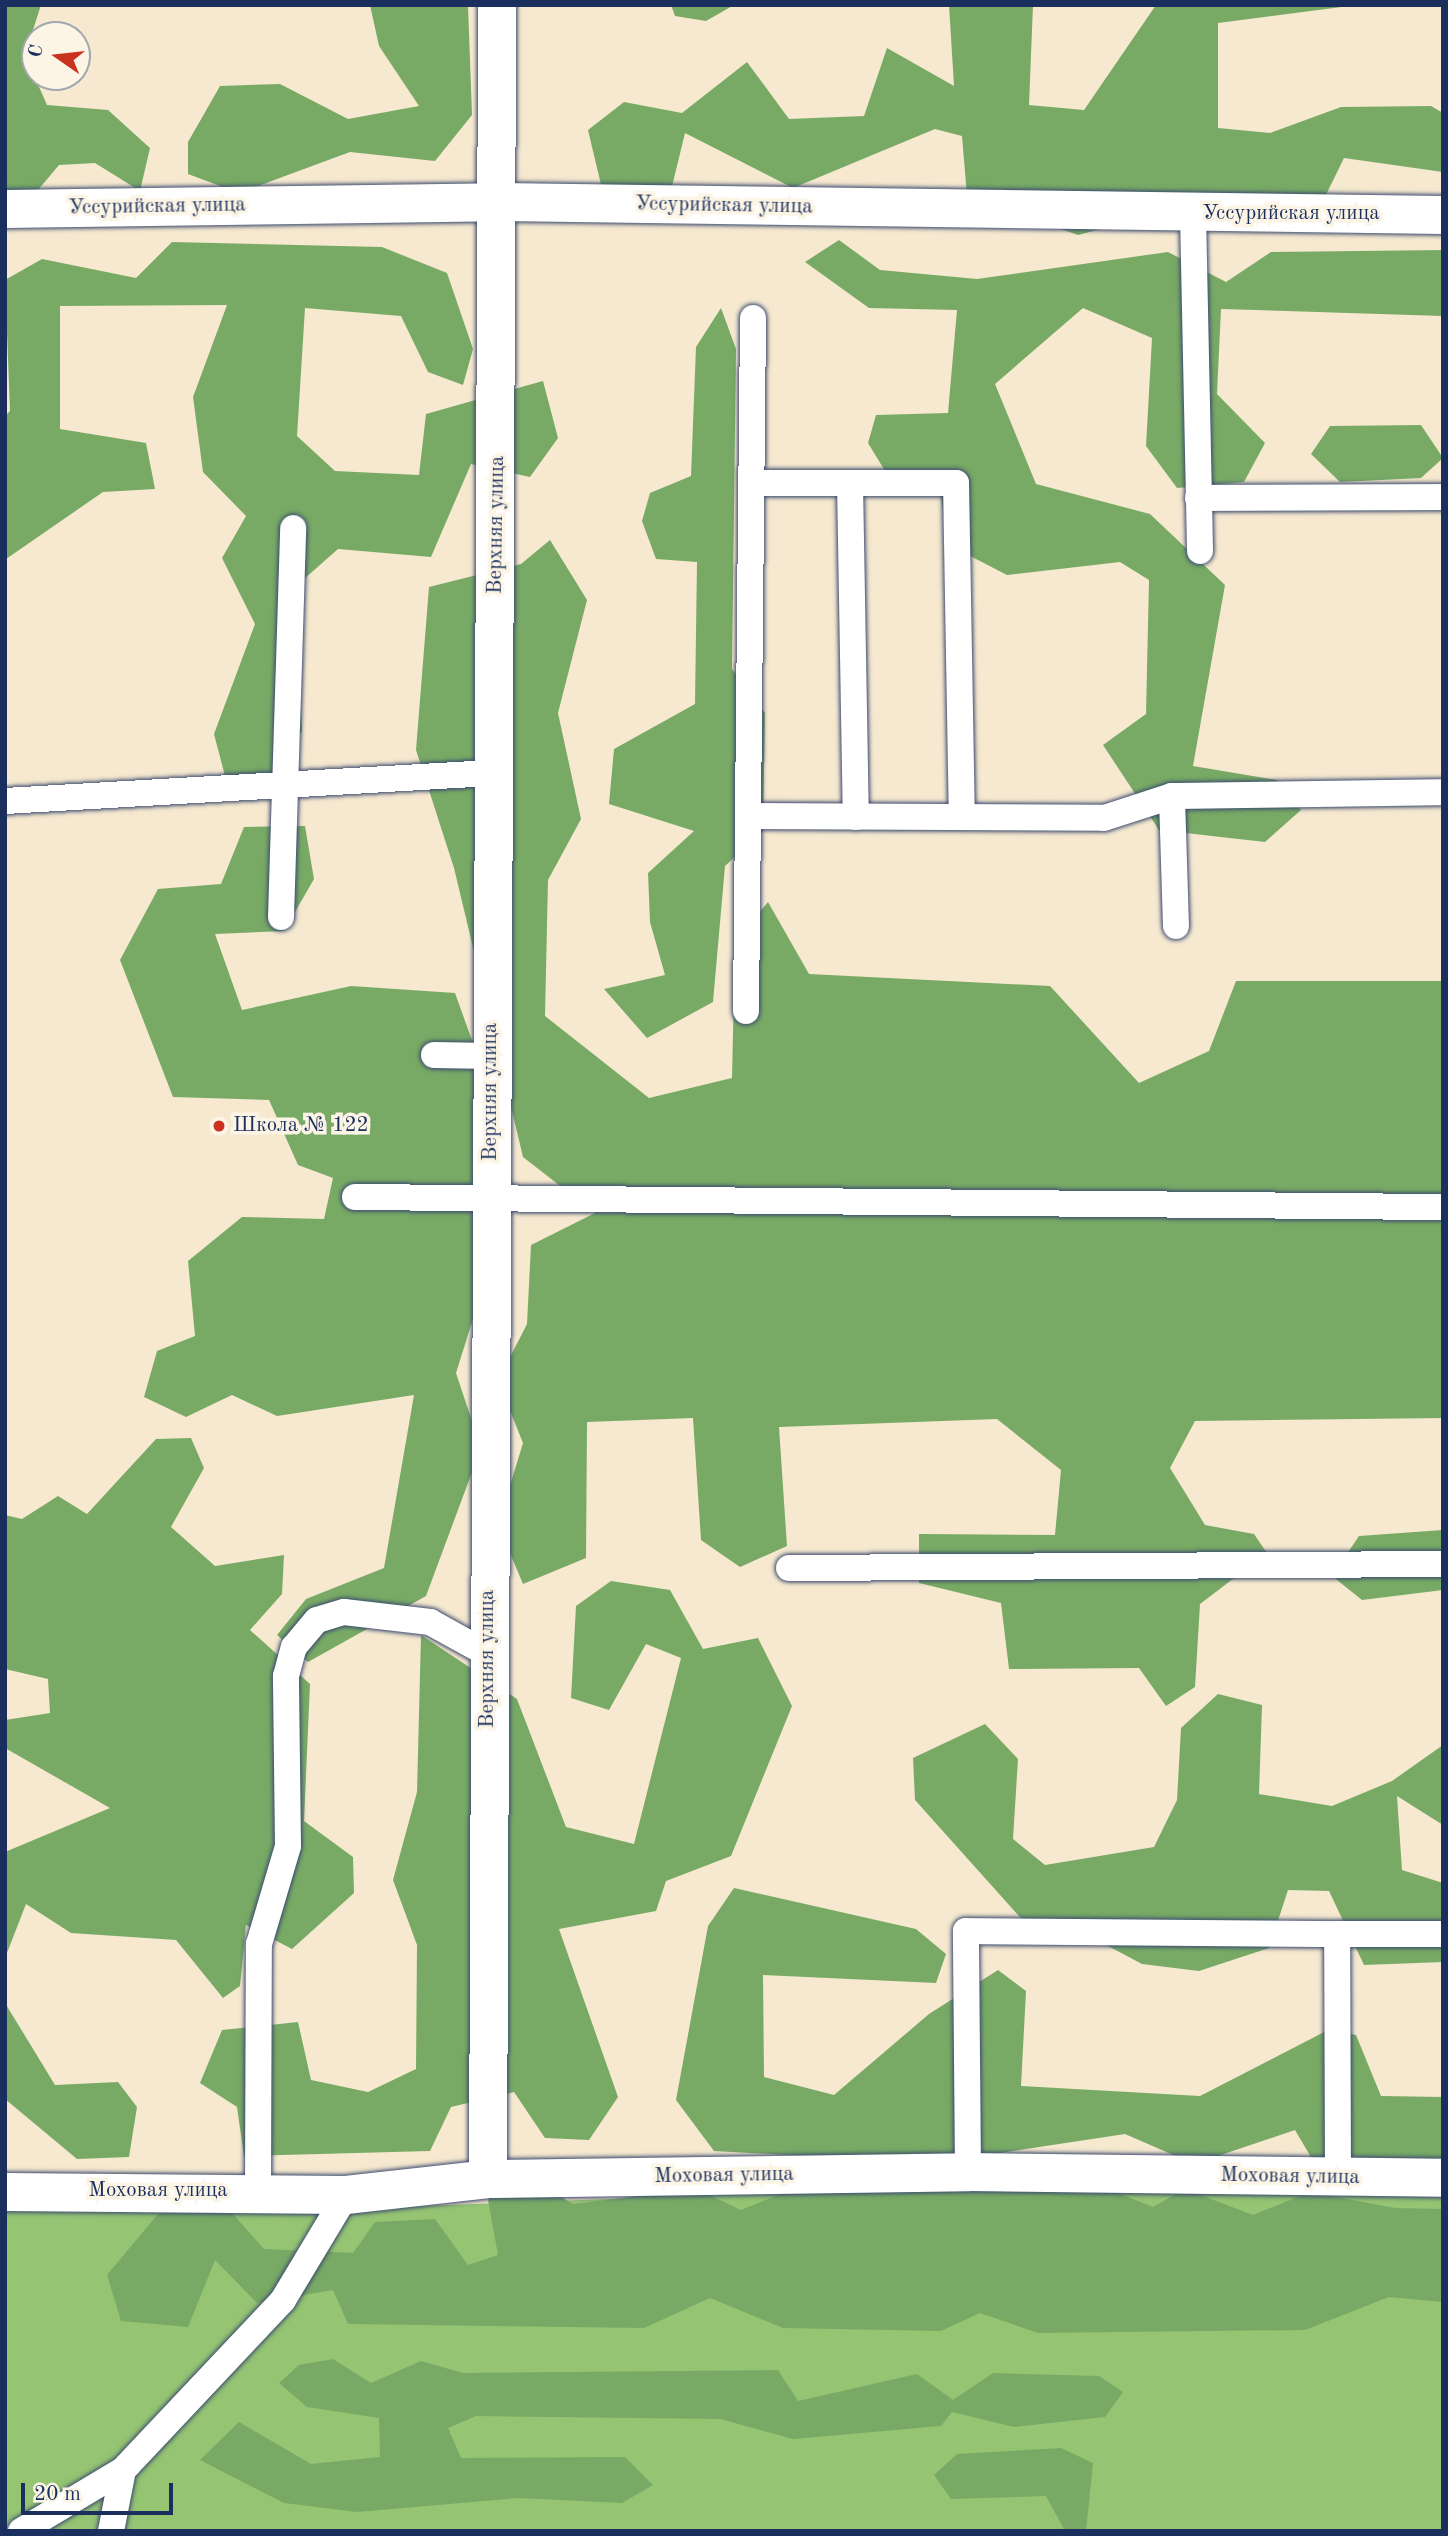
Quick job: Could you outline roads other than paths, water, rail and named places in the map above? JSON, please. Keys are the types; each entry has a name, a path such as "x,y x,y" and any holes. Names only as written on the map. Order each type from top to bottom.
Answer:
{"street":[{"name":"Верхняя улица","path":"488,2179 493,773 501,202 498,5"},
{"name":"Уссурийская улица","path":"5,209 501,202 1193,214 1443,215"},
{"name":"Моховая улица","path":"5,2192 258,2191 346,2195 488,2179 968,2172 1443,2178"}],"lane":[{"path":"1193,214 1200,551"},
{"path":"746,1011 753,318"},
{"path":"751,483 956,483 962,817"},
{"path":"850,483 856,817"},
{"path":"1198,498 1443,497"},
{"path":"281,917 293,528"},
{"path":"5,801 493,773"},
{"path":"748,816 1104,818 1172,796 1443,792"},
{"path":"1172,796 1176,926"},
{"path":"435,1055 492,1056"},
{"path":"355,1197 1443,1207"},
{"path":"789,1568 1443,1564"},
{"path":"258,2191 259,1944 288,1846 286,1676 294,1647 317,1620 344,1612 430,1622 488,1654"},
{"path":"968,2172 966,1931 1443,1934"},
{"path":"1337,1934 1338,2178"},
{"path":"21,2531 122,2470 283,2300 346,2195"},
{"path":"111,2531 122,2470"}],"place":[{"name":"Школа № 122","path":"219,1126"}]}
